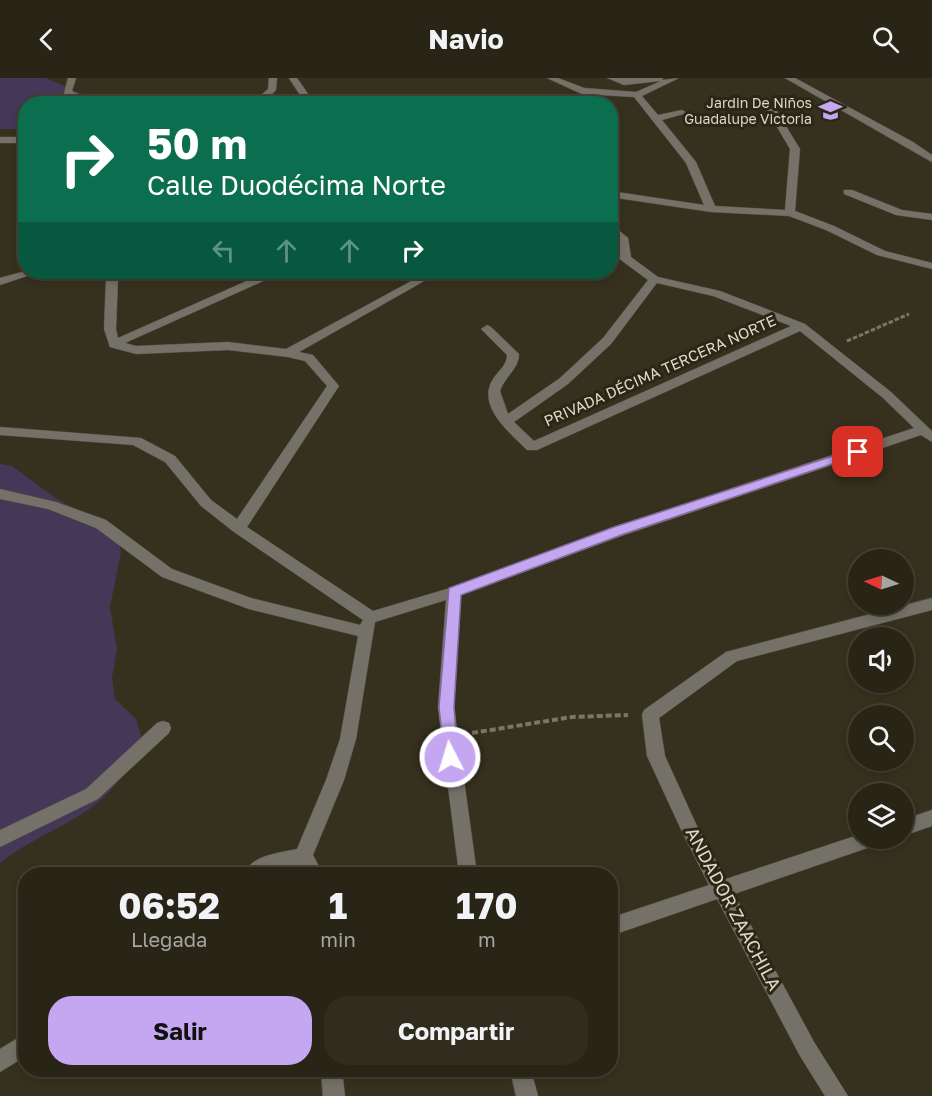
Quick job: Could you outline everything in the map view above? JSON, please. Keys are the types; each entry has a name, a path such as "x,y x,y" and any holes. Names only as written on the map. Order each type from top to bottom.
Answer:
{"street":[{"path":"72,78 67,92 76,96"},
{"path":"265,96 272,90 273,78"},
{"path":"293,78 305,96"},
{"path":"551,78 582,91 637,95 675,78"},
{"path":"610,78 641,82 665,78"},
{"path":"789,78 910,144 932,159"},
{"path":"637,95 691,162 711,209"},
{"path":"772,110 795,148 790,213"},
{"path":"657,118 682,113"},
{"path":"0,140 18,140"},
{"path":"848,192 900,213 932,217"},
{"path":"618,195 711,209 790,213 830,228 880,253 932,266"},
{"path":"618,233 623,238 626,256"},
{"path":"0,494 51,505 101,524 167,573 249,603 368,625 619,531 928,434 887,395 801,326 716,293 654,279 618,251"},
{"path":"618,255 626,256"},
{"path":"0,282 18,277"},
{"path":"112,279 110,329 114,344"},
{"path":"114,344 259,279"},
{"path":"288,353 422,279"},
{"path":"487,329 513,354 513,363 494,385 492,398 506,422 564,381 607,341 654,279"},
{"name":"PRIVADA DÉCIMA TERCERA NORTE","path":"506,422 532,447 801,326"},
{"path":"114,344 136,350 228,346 288,353 309,358 333,386 239,528"},
{"path":"0,430 136,441 170,459 206,503 368,625"},
{"path":"454,592 447,707 448,736 467,867"},
{"path":"650,715 732,656 932,604"},
{"path":"303,856 335,780 348,739 368,625"},
{"name":"ANDADOR ZAACHILA","path":"650,715 656,756 690,830 724,889 807,1049 837,1096"},
{"path":"0,839 92,794 163,728"},
{"path":"914,824 932,818"},
{"path":"618,924 848,847"},
{"path":"263,867 303,856"},
{"path":"303,856 310,867"},
{"path":"0,1062 18,1049"},
{"path":"333,1077 334,1096"},
{"path":"523,1077 527,1096"}],"path":[{"path":"830,348 909,314"},
{"path":"448,736 572,717 650,715"}],"shaded area":[{"path":"0,78 46,78 86,96 18,96 18,129 0,129"},
{"path":"0,464 12,466 57,499 117,531 121,552 110,607 117,649 112,678 115,699 136,719 144,746 118,782 94,806 0,863"}],"place":[{"name":"Jardin De Niños Guadalupe Victoria","path":"830,111"}],"route":[{"path":"450,757 447,707 454,592 619,531 858,452"}]}
